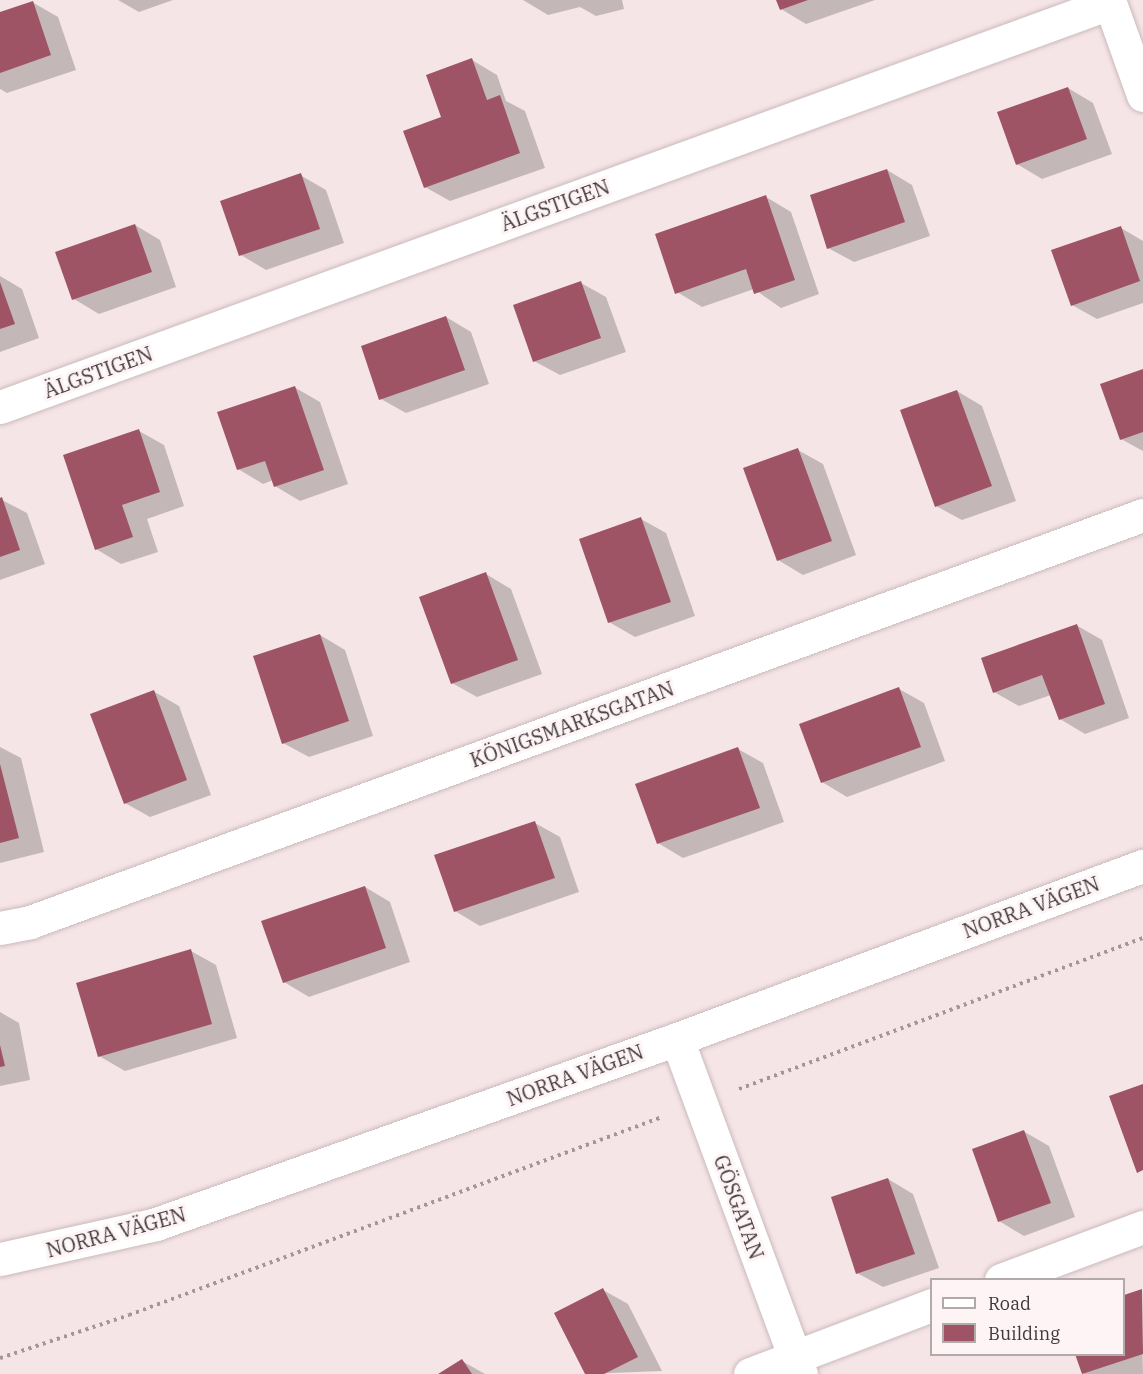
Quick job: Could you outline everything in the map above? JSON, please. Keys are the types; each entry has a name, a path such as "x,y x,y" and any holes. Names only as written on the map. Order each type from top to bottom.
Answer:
{"street":[{"path":"1109,2 1143,95"},
{"name":"ÄLGSTIGEN","path":"0,407 1109,2"},
{"name":"KÖNIGSMARKSGATAN","path":"0,927 52,914 1143,516"},
{"name":"NORRA VÄGEN","path":"0,1259 44,1252 156,1224 677,1039 1143,866"},
{"name":"GÖSGATAN","path":"677,1039 798,1365"},
{"path":"1005,1278 1143,1227"},
{"path":"750,1374 798,1365 930,1306"}],"path":[{"path":"0,1358 129,1315 1143,938"}],"building":[{"path":"776,0 808,0 780,10"},
{"path":"33,1 51,55 0,73 0,12"},
{"path":"472,58 487,100 500,95 520,153 424,188 403,131 441,117 426,75"},
{"path":"1068,87 1087,139 1016,165 997,112"},
{"path":"887,169 905,222 827,249 810,195"},
{"path":"301,173 320,229 239,256 220,201"},
{"path":"766,195 795,280 754,294 746,269 675,294 655,234"},
{"path":"135,224 152,272 72,300 55,252"},
{"path":"1121,226 1140,281 1071,306 1051,250"},
{"path":"581,281 601,338 533,362 513,305"},
{"path":"0,282 15,324 0,329"},
{"path":"446,316 465,370 379,400 361,346"},
{"path":"1143,369 1143,432 1120,440 1100,384"},
{"path":"295,386 324,470 274,487 265,461 237,470 217,412"},
{"path":"957,390 992,486 935,507 900,410"},
{"path":"139,429 160,492 122,505 133,537 95,550 63,455"},
{"path":"798,448 832,541 777,561 743,468"},
{"path":"2,497 20,550 0,557 0,498"},
{"path":"641,517 671,602 608,623 579,539"},
{"path":"486,572 518,660 451,684 419,597"},
{"path":"1077,624 1105,704 1059,720 1042,675 993,693 981,658"},
{"path":"320,634 349,721 282,744 253,656"},
{"path":"899,687 921,747 821,783 799,724"},
{"path":"154,690 187,780 124,804 90,714"},
{"path":"738,747 760,808 657,844 635,784"},
{"path":"0,764 19,838 0,843"},
{"path":"535,821 555,878 454,912 434,855"},
{"path":"365,886 386,948 283,983 261,921"},
{"path":"191,949 212,1024 98,1057 76,983"},
{"path":"0,1045 5,1066 0,1067"},
{"path":"1143,1084 1143,1170 1137,1173 1109,1096"},
{"path":"1024,1130 1051,1203 998,1222 972,1149"},
{"path":"888,1178 915,1254 856,1274 831,1197"},
{"path":"603,1288 638,1357 604,1374 585,1374 554,1313"},
{"path":"1142,1289 1143,1354 1082,1374 1076,1356 1125,1356 1125,1295"},
{"path":"462,1359 472,1374 438,1374"}]}
